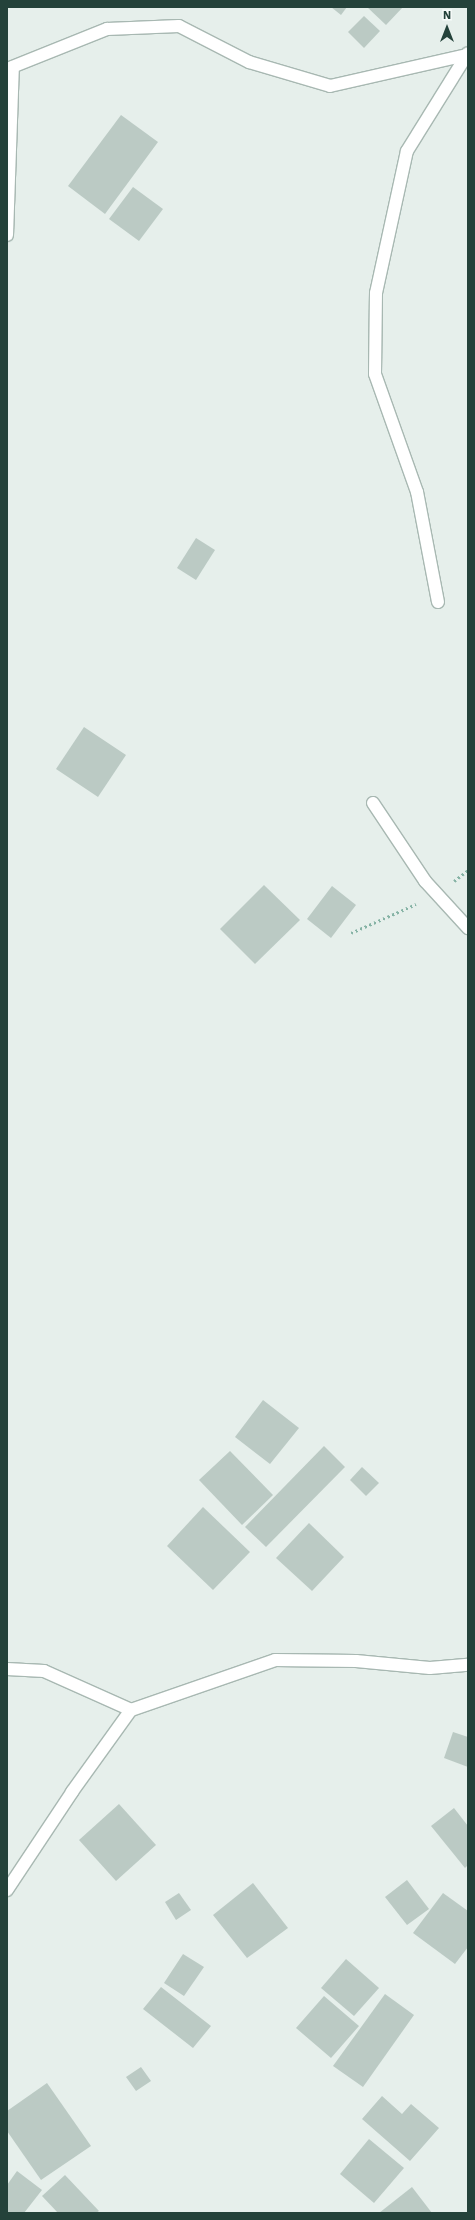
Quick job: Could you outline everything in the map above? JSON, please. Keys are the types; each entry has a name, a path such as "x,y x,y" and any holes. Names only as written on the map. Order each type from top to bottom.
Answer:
{"street":[{"path":"7,235 10,68 107,29 179,26 249,62 330,86 467,54"},
{"path":"438,602 417,492 375,374 376,293 407,151 467,54"},
{"path":"373,803 425,881 468,928"},
{"path":"7,1890 72,1792 131,1710 275,1660 356,1661 430,1668 468,1665"},
{"path":"7,1669 44,1671 131,1710"}],"path":[{"path":"351,933 436,894 468,870"}],"building":[{"path":"331,7 347,7 341,15"},
{"path":"367,7 403,7 386,25"},
{"path":"364,16 380,31 364,48 348,32"},
{"path":"121,115 158,142 105,214 68,186"},
{"path":"133,187 163,209 139,241 109,219"},
{"path":"196,538 215,550 196,580 177,568"},
{"path":"84,727 126,755 98,797 56,769"},
{"path":"264,885 300,920 255,964 220,929"},
{"path":"332,886 356,905 331,938 307,919"},
{"path":"263,1400 299,1428 270,1464 235,1437"},
{"path":"324,1446 345,1467 266,1547 245,1527"},
{"path":"230,1451 273,1495 242,1525 199,1480"},
{"path":"362,1467 379,1483 366,1496 350,1480"},
{"path":"203,1507 250,1552 213,1590 167,1546"},
{"path":"309,1523 344,1557 312,1591 276,1558"},
{"path":"453,1732 468,1737 468,1767 444,1758"},
{"path":"119,1804 156,1845 116,1881 79,1840"},
{"path":"454,1808 468,1826 468,1865 465,1868 431,1826"},
{"path":"407,1880 429,1909 407,1925 385,1897"},
{"path":"253,1883 288,1928 247,1958 213,1915"},
{"path":"179,1893 191,1910 176,1920 165,1902"},
{"path":"443,1893 468,1911 468,1947 455,1964 413,1933"},
{"path":"183,1954 204,1967 184,1996 164,1983"},
{"path":"346,1959 379,1988 354,2016 321,1988"},
{"path":"161,1987 211,2026 193,2048 143,2009"},
{"path":"385,1994 414,2015 363,2087 333,2066"},
{"path":"324,1996 359,2026 331,2058 296,2028"},
{"path":"141,2067 151,2081 136,2091 126,2077"},
{"path":"47,2083 91,2146 41,2180 7,2131 7,2111"},
{"path":"382,2096 402,2114 411,2104 439,2128 410,2161 362,2119"},
{"path":"369,2139 404,2168 374,2203 340,2174"},
{"path":"17,2171 42,2190 24,2213 7,2213 7,2185"},
{"path":"65,2175 99,2211 96,2213 58,2213 42,2196"},
{"path":"412,2187 432,2213 379,2213"}]}
